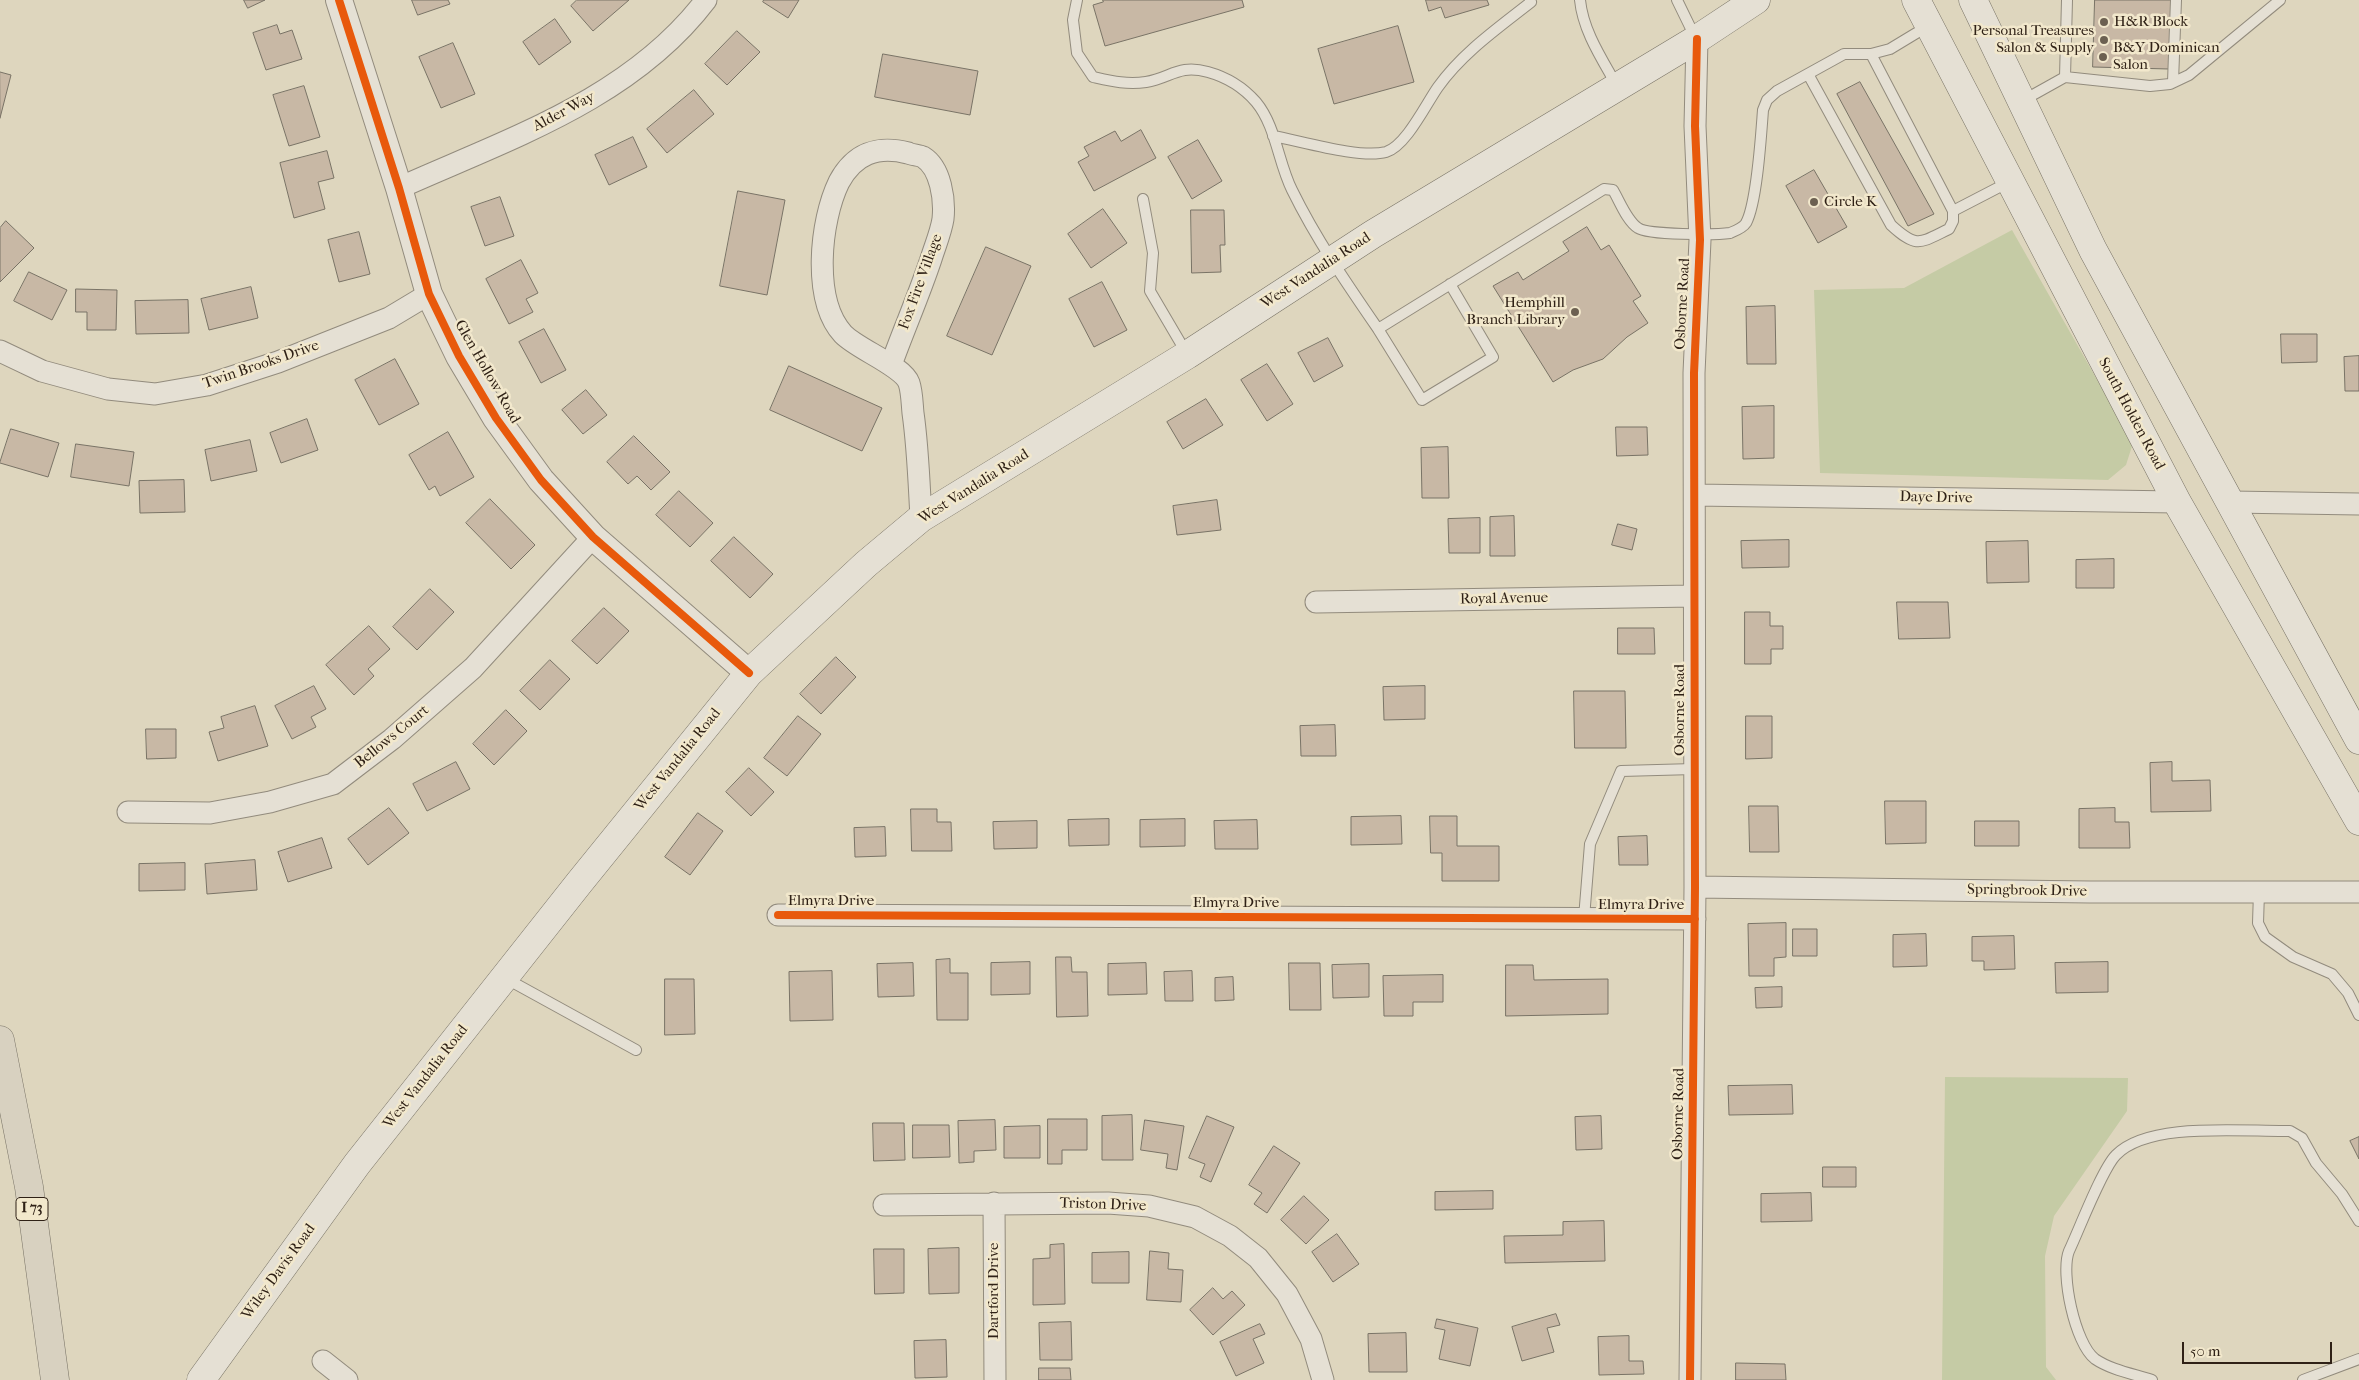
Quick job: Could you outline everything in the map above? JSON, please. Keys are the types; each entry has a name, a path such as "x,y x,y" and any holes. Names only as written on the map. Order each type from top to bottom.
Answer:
{"highway":[{"name":"I 73","path":"0,1040 29,1187 55,1380"}],"main road":[{"name":"South Holden Road","path":"1916,0 2177,502 2359,821"},
{"path":"1973,0 2093,250 2359,740"},
{"name":"West Vandalia Road","path":"357,1164 504,977 749,673 809,615 921,518 1187,355 1331,261 1696,39 1742,4"},
{"name":"Wiley Davis Road","path":"201,1380 357,1164"}],"street":[{"name":"Glen Hollow Road","path":"339,0 399,188 429,294 458,356 496,418 541,480 593,536 749,673"},
{"name":"Alder Way","path":"399,188 574,109 636,70 687,25 706,0"},
{"name":"Osborne Road","path":"1690,1380 1695,919 1694,373 1700,234 1695,126 1696,39"},
{"name":"Fox Fire Village","path":"891,365 921,288 943,219 942,193 937,173 923,157 892,149 864,154 846,169 831,202 823,250 824,285 828,311 843,334 867,352 891,365 908,381 916,436 921,518"},
{"name":"Twin Brooks Drive","path":"0,351 52,374 108,389 155,394 207,385 278,362 389,318 429,294"},
{"name":"Daye Drive","path":"1695,495 2177,502"},
{"path":"2231,502 2359,504"},
{"name":"Bellows Court","path":"128,812 210,813 270,802 333,784 392,739 473,668 593,536"},
{"name":"Royal Avenue","path":"1316,602 1693,596"},
{"name":"Springbrook Drive","path":"1695,887 2359,892"},
{"name":"Elmyra Drive","path":"778,915 1695,919"},
{"name":"Dartford Drive","path":"994,1203 995,1380"},
{"name":"Triston Drive","path":"884,1204 1108,1203 1149,1206 1195,1217 1221,1231 1258,1258 1287,1294 1311,1339 1323,1380"},
{"path":"323,1361 348,1380"}],"lane":[{"path":"1077,0 1073,20 1077,54 1093,77 1122,84 1148,82 1180,69 1207,72 1234,82 1256,102 1273,136 1291,188 1331,261 1378,329 1422,400 1493,356 1450,284"},
{"path":"1273,136 1363,154 1387,152 1401,142 1440,85 1468,52 1531,2 1530,0"},
{"path":"1580,0 1581,10 1593,42 1617,87"},
{"path":"1677,0 1696,39"},
{"path":"2066,77 2067,0"},
{"path":"2173,82 2176,0"},
{"path":"2021,101 2066,77 2150,86 2173,82 2190,74 2280,0"},
{"path":"1378,329 1604,189 1613,190 1633,224 1639,230 1655,233 1729,233 1745,225 1752,204 1763,110 1767,100 1777,91 1844,54 1871,54 1890,49 1928,26"},
{"path":"1808,74 1891,226 1907,240 1922,242 1950,229 1953,221 1953,211 1871,54"},
{"path":"1953,211 2010,182"},
{"path":"1143,199 1153,253 1150,292 1187,355"},
{"path":"1584,918 1590,844 1621,771 1694,769"},
{"path":"2259,892 2258,923 2265,937 2293,956 2332,974 2348,993 2359,1015"},
{"path":"504,977 636,1050"},
{"path":"2152,1380 2105,1365 2093,1358 2079,1333 2065,1272 2065,1260 2115,1156 2131,1144 2152,1135 2190,1132 2290,1132 2302,1138 2316,1163 2342,1194 2359,1221"},
{"path":"2303,1380 2359,1359"}],"green space":[{"path":"2012,230 2133,443 2126,465 2108,480 1820,473 1814,290 1904,288"},
{"path":"1945,1077 2128,1078 2127,1111 2054,1216 2045,1256 2046,1367 2056,1380 1942,1380"}],"building":[{"path":"244,0 265,0 248,8"},
{"path":"412,0 448,0 450,4 418,15"},
{"path":"577,0 629,0 593,31 571,6"},
{"path":"764,0 799,0 788,18 763,2"},
{"path":"1103,0 1242,0 1244,7 1105,46 1093,5 1103,2"},
{"path":"1426,0 1487,0 1489,5 1445,18 1441,7 1429,11"},
{"path":"2095,0 2171,0 2169,69 2093,67"},
{"path":"555,19 571,42 539,65 523,42"},
{"path":"277,25 280,34 292,30 302,59 266,70 253,33"},
{"path":"1398,26 1414,82 1334,104 1318,49"},
{"path":"737,31 760,52 727,85 705,64"},
{"path":"453,43 475,94 441,108 419,57"},
{"path":"883,54 978,71 970,115 875,97"},
{"path":"0,72 11,75 0,118"},
{"path":"1860,82 1934,214 1908,226 1837,94"},
{"path":"304,86 320,137 289,146 273,95"},
{"path":"694,90 714,114 667,153 647,129"},
{"path":"1141,130 1156,158 1094,191 1078,162 1089,156 1084,147 1115,131 1121,141"},
{"path":"633,137 647,167 609,185 595,155"},
{"path":"1198,140 1222,181 1192,199 1168,157"},
{"path":"327,151 334,178 318,182 325,209 294,218 280,163"},
{"path":"1814,170 1847,227 1818,243 1786,186"},
{"path":"738,191 785,200 767,295 720,286"},
{"path":"500,197 514,236 485,246 471,207"},
{"path":"1103,209 1127,243 1091,268 1068,234"},
{"path":"1191,210 1224,210 1225,245 1220,245 1221,272 1192,273"},
{"path":"6,221 34,248 0,282 0,228"},
{"name":"Hemphill Branch Library","path":"1587,227 1601,250 1609,245 1641,296 1633,301 1648,323 1627,337 1603,359 1573,370 1553,382 1493,286 1518,272 1523,280 1569,251 1563,242"},
{"path":"359,232 370,274 339,282 328,240"},
{"path":"986,247 1031,266 992,355 947,336"},
{"path":"521,260 538,293 526,299 533,312 509,324 486,279"},
{"path":"29,272 67,290 52,320 14,301"},
{"path":"1102,282 1127,330 1094,347 1069,299"},
{"path":"251,287 258,318 209,330 201,299"},
{"path":"76,289 117,290 116,330 87,330 87,312 76,312"},
{"path":"188,300 189,333 136,334 135,301"},
{"path":"1775,306 1776,364 1747,364 1746,307"},
{"path":"544,329 566,370 541,383 519,342"},
{"path":"2281,334 2317,334 2317,362 2282,363"},
{"path":"1328,338 1343,366 1314,382 1298,353"},
{"path":"2359,356 2359,391 2345,391 2344,357"},
{"path":"395,359 419,404 379,425 355,380"},
{"path":"1267,364 1293,404 1267,421 1241,380"},
{"path":"789,366 882,408 862,451 770,410"},
{"path":"586,390 607,415 583,434 562,410"},
{"path":"1206,399 1223,425 1183,449 1167,422"},
{"path":"1774,406 1774,458 1743,459 1742,407"},
{"path":"307,419 318,450 281,463 270,433"},
{"path":"1616,427 1647,427 1648,455 1617,456"},
{"path":"11,429 59,443 48,477 0,463"},
{"path":"448,432 474,477 440,496 435,486 429,490 409,455"},
{"path":"634,436 670,472 651,490 637,476 628,484 607,462"},
{"path":"250,440 257,471 211,481 205,450"},
{"path":"76,444 134,452 129,486 71,477"},
{"path":"1448,447 1449,498 1422,498 1421,448"},
{"path":"184,480 185,512 140,513 139,481"},
{"path":"679,491 713,523 690,547 656,515"},
{"path":"490,499 535,545 511,569 466,523"},
{"path":"1217,500 1221,530 1177,535 1173,506"},
{"path":"1514,516 1515,556 1490,556 1490,517"},
{"path":"1480,518 1480,553 1449,553 1448,519"},
{"path":"1618,524 1637,529 1632,550 1612,545"},
{"path":"734,537 773,574 750,598 711,561"},
{"path":"1789,540 1789,567 1742,568 1741,541"},
{"path":"2028,541 2029,582 1987,583 1986,542"},
{"path":"2114,559 2114,588 2076,588 2076,560"},
{"path":"430,589 454,612 417,650 393,627"},
{"path":"1897,602 1948,602 1950,638 1899,639"},
{"path":"604,608 629,631 597,664 572,641"},
{"path":"1745,612 1770,612 1770,626 1783,626 1783,649 1771,649 1771,664 1745,664"},
{"path":"369,626 390,649 368,669 374,676 354,695 326,665"},
{"path":"1618,628 1654,628 1655,654 1618,654"},
{"path":"836,657 856,677 821,714 800,694"},
{"path":"550,660 570,679 540,710 520,691"},
{"path":"314,686 326,709 311,717 316,727 292,739 275,706"},
{"path":"1425,686 1425,719 1384,720 1383,687"},
{"path":"1574,691 1625,691 1626,748 1575,748"},
{"path":"255,706 268,746 218,761 209,732 224,728 221,717"},
{"path":"506,710 527,731 494,765 473,744"},
{"path":"798,716 821,734 787,776 764,758"},
{"path":"1746,716 1772,716 1772,758 1746,759"},
{"path":"1335,725 1336,756 1301,756 1300,726"},
{"path":"146,729 176,729 176,758 147,759"},
{"path":"456,762 470,789 427,811 413,784"},
{"path":"2172,762 2172,781 2210,780 2211,811 2151,812 2150,763"},
{"path":"749,768 774,792 751,816 726,792"},
{"path":"1885,801 1926,801 1926,843 1886,844"},
{"path":"1749,806 1778,806 1779,852 1750,852"},
{"path":"389,808 409,833 368,865 348,839"},
{"path":"2115,808 2115,822 2129,822 2130,848 2079,848 2079,809"},
{"path":"911,809 937,809 937,822 951,822 952,851 912,851"},
{"path":"698,813 723,831 690,875 665,857"},
{"path":"1401,816 1402,844 1351,845 1351,817"},
{"path":"1430,816 1457,816 1457,846 1499,846 1499,881 1442,881 1442,853 1431,853"},
{"path":"1109,819 1109,845 1069,846 1068,820"},
{"path":"1185,819 1185,846 1140,847 1140,820"},
{"path":"1257,820 1258,849 1215,849 1214,821"},
{"path":"1037,821 1037,848 994,849 993,822"},
{"path":"1975,821 2019,821 2019,846 1975,846"},
{"path":"885,827 886,856 855,857 854,828"},
{"path":"1647,836 1648,865 1619,865 1618,837"},
{"path":"322,838 332,868 288,882 278,852"},
{"path":"255,860 257,890 207,894 205,864"},
{"path":"185,863 185,890 139,891 139,864"},
{"path":"1786,923 1786,957 1774,958 1774,976 1749,976 1748,924"},
{"path":"1793,929 1817,929 1817,956 1793,956"},
{"path":"1926,934 1927,966 1893,967 1893,935"},
{"path":"2014,936 2015,969 1984,970 1984,961 1972,961 1972,937"},
{"path":"1056,957 1071,957 1072,972 1087,972 1088,1016 1057,1017"},
{"path":"950,959 950,973 968,973 968,1020 937,1020 936,960"},
{"path":"1030,962 1030,994 991,995 991,963"},
{"path":"2108,962 2108,992 2056,993 2055,963"},
{"path":"913,963 914,996 878,997 877,964"},
{"path":"1146,963 1147,994 1108,995 1108,964"},
{"path":"1289,963 1320,963 1321,1010 1290,1010"},
{"path":"1369,964 1369,997 1333,998 1332,965"},
{"path":"1506,965 1533,965 1534,980 1608,979 1608,1014 1506,1016"},
{"path":"832,971 833,1020 790,1021 789,972"},
{"path":"1192,971 1193,1001 1165,1001 1164,972"},
{"path":"1443,975 1443,1002 1413,1002 1413,1016 1384,1016 1383,976"},
{"path":"1233,977 1234,1000 1215,1001 1215,978"},
{"path":"665,979 694,979 695,1034 665,1035"},
{"path":"1782,987 1782,1007 1756,1008 1755,988"},
{"path":"1792,1085 1793,1114 1729,1115 1728,1086"},
{"path":"1132,1115 1133,1160 1102,1160 1102,1116"},
{"path":"1207,1116 1234,1127 1211,1182 1200,1177 1205,1164 1189,1158"},
{"path":"1601,1116 1602,1149 1576,1150 1575,1117"},
{"path":"1048,1119 1087,1119 1087,1150 1062,1150 1062,1164 1048,1164"},
{"path":"995,1120 996,1150 974,1151 974,1162 959,1163 958,1121"},
{"path":"1145,1120 1184,1126 1177,1170 1166,1168 1168,1154 1141,1150"},
{"path":"873,1123 904,1123 905,1160 874,1161"},
{"path":"913,1125 949,1125 950,1157 913,1158"},
{"path":"1040,1126 1040,1158 1004,1158 1004,1127"},
{"path":"2359,1137 2359,1159 2350,1141"},
{"path":"1274,1146 1300,1163 1267,1213 1254,1204 1262,1193 1249,1185"},
{"path":"1823,1167 1856,1167 1856,1187 1823,1187"},
{"path":"1493,1191 1493,1209 1435,1210 1435,1192"},
{"path":"1811,1193 1812,1221 1761,1222 1761,1194"},
{"path":"1304,1196 1329,1220 1306,1244 1281,1220"},
{"path":"1604,1221 1605,1261 1505,1263 1504,1236 1563,1235 1563,1222"},
{"path":"1337,1234 1359,1264 1333,1282 1312,1252"},
{"path":"1064,1244 1065,1304 1033,1305 1033,1259 1050,1258 1050,1245"},
{"path":"959,1248 959,1293 929,1294 928,1249"},
{"path":"874,1249 904,1249 904,1293 875,1294"},
{"path":"1150,1251 1169,1253 1168,1269 1183,1270 1181,1302 1147,1300"},
{"path":"1129,1252 1129,1283 1092,1283 1092,1253"},
{"path":"1213,1288 1223,1299 1232,1291 1245,1305 1213,1335 1190,1310"},
{"path":"1556,1314 1560,1325 1547,1328 1554,1352 1522,1361 1512,1327"},
{"path":"1437,1319 1478,1328 1470,1366 1439,1359 1445,1330 1435,1328"},
{"path":"1071,1322 1072,1360 1040,1360 1039,1323"},
{"path":"1260,1324 1265,1334 1253,1339 1264,1363 1236,1376 1220,1342"},
{"path":"1406,1333 1407,1372 1369,1372 1368,1334"},
{"path":"1629,1336 1629,1361 1643,1361 1644,1374 1599,1375 1598,1337"},
{"path":"946,1340 947,1377 915,1378 914,1341"},
{"path":"1736,1363 1785,1364 1786,1380 1736,1380"},
{"path":"1039,1368 1070,1368 1071,1380 1039,1380"}],"cycle path":[{"path":"339,0 399,188 429,294 459,356 496,418 541,480 593,537 749,673"},
{"path":"1690,1380 1695,887 1694,373 1700,240 1695,126 1697,39"},
{"path":"778,915 1695,919"}],"place":[{"name":"H&R Block","path":"2104,22"},
{"name":"Personal Treasures Salon & Supply","path":"2104,40"},
{"name":"B&Y Dominican Salon","path":"2103,57"},
{"name":"Circle K","path":"1814,202"},
{"name":"Hemphill Branch Library","path":"1575,312"}]}
